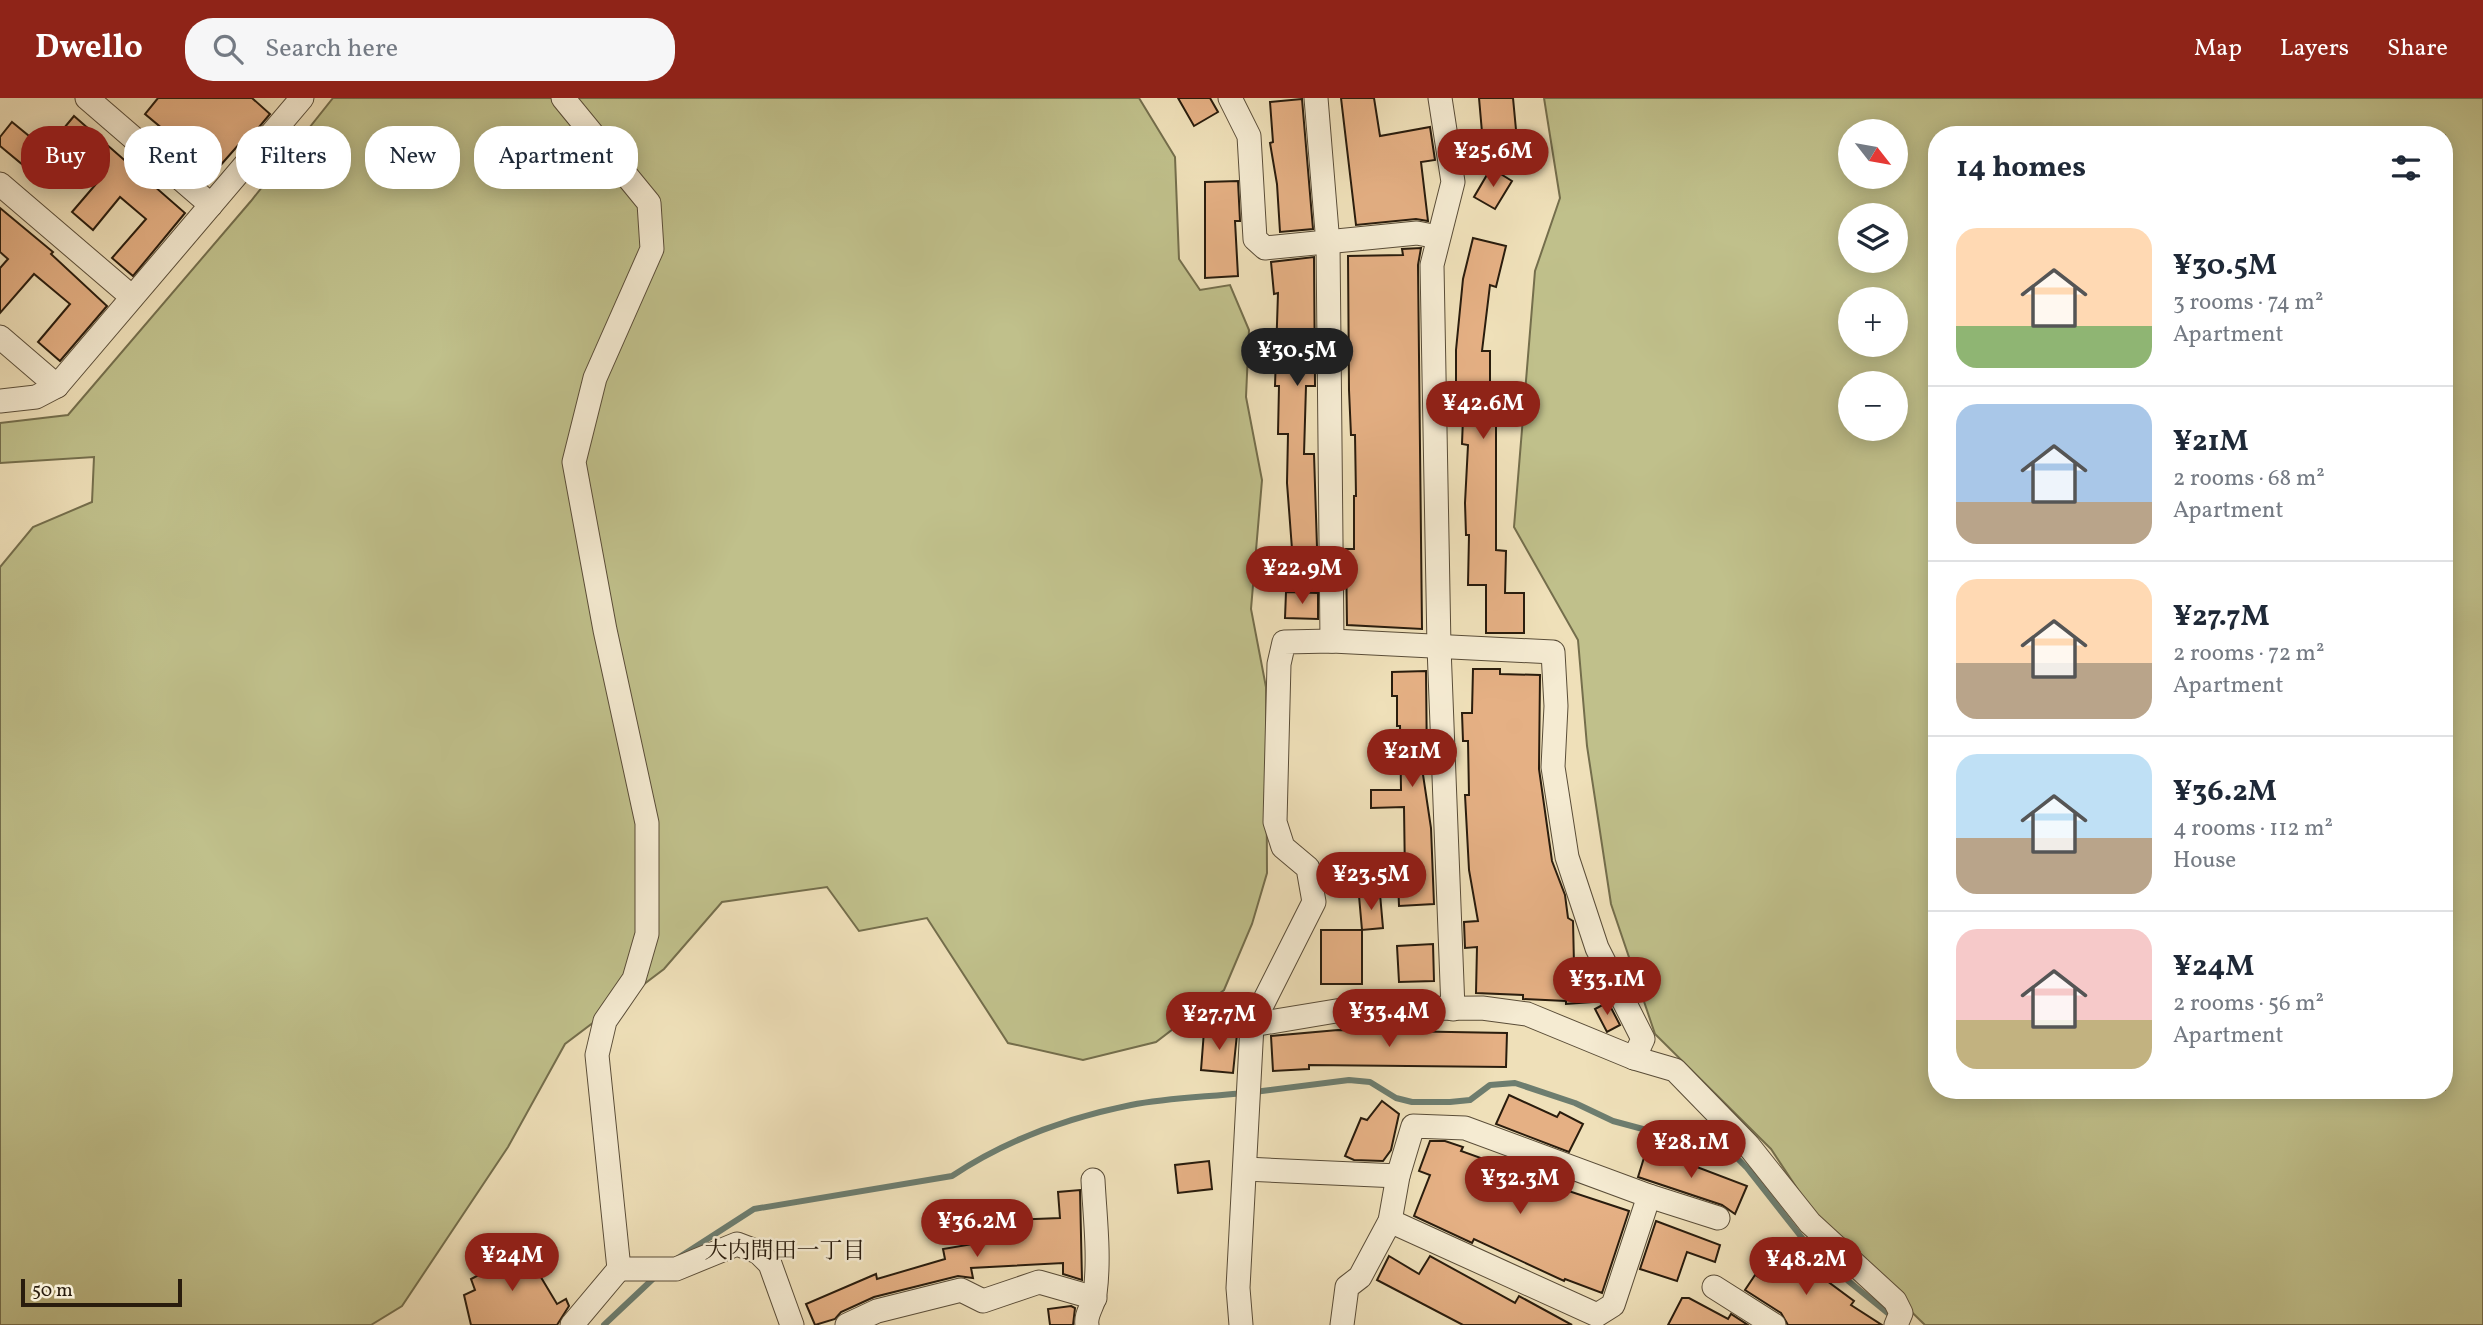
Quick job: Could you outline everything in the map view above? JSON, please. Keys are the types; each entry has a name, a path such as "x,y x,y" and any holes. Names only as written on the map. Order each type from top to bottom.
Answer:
{"street":[{"path":"87,98 211,205"},
{"path":"563,98 649,203 652,249 595,378 574,462 605,630 647,823 647,934 634,979 605,1021 597,1055 619,1269 572,1325"},
{"path":"1230,98 1250,136 1255,239 1265,248 1328,244 1417,233 1438,237"},
{"path":"1316,98 1328,244 1332,641"},
{"path":"1440,98 1453,182 1432,265 1439,646 1453,1009"},
{"path":"0,401 36,397 57,386 211,205 288,103"},
{"path":"0,184 132,297"},
{"path":"0,337 57,386"},
{"path":"1241,1325 1238,1288 1252,1025 1314,902 1308,868 1283,847 1275,822 1279,664 1284,642 1332,641 1553,652 1556,706 1553,767 1567,858 1597,948 1643,1039 1634,1058"},
{"path":"1252,1025 1348,1009 1482,1008 1527,1014 1634,1058 1675,1070 1748,1145 1810,1223 1895,1301 1899,1319"},
{"path":"1342,1325 1347,1287 1360,1277 1390,1222 1398,1176 1413,1126 1465,1128 1649,1196 1718,1218"},
{"path":"1245,1169 1398,1176"},
{"path":"1087,1325 1086,1319 1095,1298 1097,1248 1093,1180"},
{"path":"1390,1222 1597,1315 1613,1305 1649,1196"},
{"path":"619,1269 665,1269 737,1244 758,1252 770,1264 792,1325"},
{"path":"847,1325 877,1311 961,1290 983,1301 1039,1282 1095,1298"},
{"path":"1714,1287 1774,1325"}],"green space":[{"path":"333,98 1139,98 1175,157 1179,259 1200,290 1230,285 1249,330 1246,397 1262,480 1251,609 1266,687 1267,873 1252,924 1224,990 1156,1042 1083,1060 1008,1043 927,918 859,931 827,887 722,902 664,969 565,1044 508,1147 402,1306 371,1325 0,1325 0,567 33,527 92,502 94,457 0,463 0,423 68,415 261,189 351,189 351,126 311,126"},
{"path":"1544,98 2483,98 2483,1325 1925,1325 1820,1223 1771,1149 1655,1034 1611,904 1587,746 1578,640 1514,527 1535,271 1560,198"}],"building":[{"path":"158,98 252,98 270,114 260,126 236,126 236,148 222,164 222,126 159,126 145,114"},
{"path":"1178,98 1210,98 1218,112 1194,126"},
{"path":"1341,98 1374,98 1380,136 1430,127 1435,160 1421,162 1428,221 1416,219 1356,225"},
{"path":"1479,98 1513,98 1518,151 1484,155"},
{"path":"1302,99 1313,229 1280,232 1277,184 1270,143 1273,142 1270,102"},
{"path":"74,116 85,126 66,126"},
{"path":"12,122 21,129 21,163 0,146 0,137"},
{"path":"110,147 124,160 124,189 158,189 185,213 133,276 112,258 146,219 120,197 93,230 72,212 92,189 110,189"},
{"path":"1491,168 1512,181 1495,209 1474,197"},
{"path":"1238,181 1240,221 1235,221 1238,276 1205,278 1205,182"},
{"path":"0,208 53,252 51,254 107,306 60,361 38,342 70,304 34,274 0,313 0,268 8,259 0,252"},
{"path":"1473,238 1506,246 1496,287 1490,285 1482,351 1490,351 1490,398 1496,398 1496,550 1506,551 1505,593 1524,593 1524,633 1486,633 1486,585 1468,585 1469,535 1466,535 1465,503 1468,445 1462,444 1464,392 1456,392 1456,350 1463,279"},
{"path":"1421,248 1418,265 1422,629 1347,625 1346,549 1354,549 1356,496 1355,435 1351,435 1349,390 1348,256 1403,255 1402,249"},
{"path":"1314,257 1315,386 1306,386 1304,454 1314,454 1317,547 1292,549 1287,483 1288,434 1278,434 1279,386 1275,386 1278,293 1274,294 1271,262"},
{"path":"1272,557 1289,557 1288,582 1271,581"},
{"path":"1286,592 1318,593 1318,619 1285,618"},
{"path":"1473,669 1500,669 1500,674 1540,675 1539,769 1552,861 1565,895 1568,918 1573,921 1574,964 1589,963 1592,1002 1566,1004 1566,1001 1523,999 1523,995 1476,993 1477,947 1465,948 1464,922 1478,921 1469,870 1465,795 1469,795 1468,741 1463,741 1462,713 1472,713"},
{"path":"1426,671 1427,768 1422,768 1431,828 1434,904 1399,906 1398,878 1405,878 1404,807 1371,808 1371,790 1401,790 1400,726 1397,726 1397,696 1392,696 1392,672"},
{"path":"1380,894 1383,928 1362,930 1359,896"},
{"path":"1321,930 1362,930 1362,984 1321,984"},
{"path":"1433,944 1434,981 1399,982 1397,946"},
{"path":"1608,1002 1620,1025 1607,1032 1595,1009"},
{"path":"1338,1030 1507,1033 1506,1067 1309,1065 1309,1069 1273,1071 1271,1036"},
{"path":"1204,1031 1237,1034 1233,1073 1201,1070"},
{"path":"1509,1095 1557,1117 1560,1112 1583,1124 1569,1152 1496,1124"},
{"path":"1382,1101 1399,1114 1391,1150 1383,1161 1354,1160 1345,1156 1361,1118 1367,1120"},
{"path":"1430,1141 1445,1141 1463,1147 1461,1151 1506,1167 1505,1170 1629,1211 1602,1293 1565,1279 1564,1281 1474,1239 1472,1243 1414,1216 1430,1175 1419,1171"},
{"path":"1647,1148 1747,1186 1735,1214 1722,1205 1638,1177"},
{"path":"1209,1161 1212,1189 1178,1193 1175,1165"},
{"path":"1080,1190 1082,1280 1063,1274 1063,1263 971,1268 973,1278 958,1276 874,1297 841,1312 835,1319 815,1325 806,1304 876,1274 877,1279 945,1259 943,1249 979,1243 979,1234 1013,1232 1012,1220 1060,1218 1058,1192"},
{"path":"1656,1221 1720,1245 1715,1262 1687,1252 1677,1281 1640,1269"},
{"path":"516,1239 530,1273 536,1269 557,1304 566,1299 569,1306 557,1325 471,1325 464,1295 475,1290 471,1279 492,1268 485,1252"},
{"path":"1389,1256 1419,1274 1430,1256 1515,1303 1519,1296 1572,1325 1463,1325 1377,1280"},
{"path":"1796,1258 1854,1301 1851,1305 1882,1325 1788,1325 1781,1313 1745,1290 1755,1275 1764,1280 1780,1259 1794,1264"},
{"path":"1682,1298 1689,1298 1728,1319 1731,1314 1748,1325 1668,1325"},
{"path":"1071,1306 1075,1308 1073,1325 1050,1325 1048,1309"}],"waterway":[{"path":"1254,1092 1349,1080 1370,1082 1396,1098 1412,1102 1450,1102 1470,1100 1490,1085 1515,1083 1575,1103 1613,1121 1732,1153 1814,1253 1895,1319"},
{"path":"678,1258 754,1209 952,1176 1015,1141 1107,1110 1158,1101 1243,1093"},
{"path":"604,1325 656,1276"}],"district":[{"name":"大内問田一丁目","path":"785,1250"}]}
